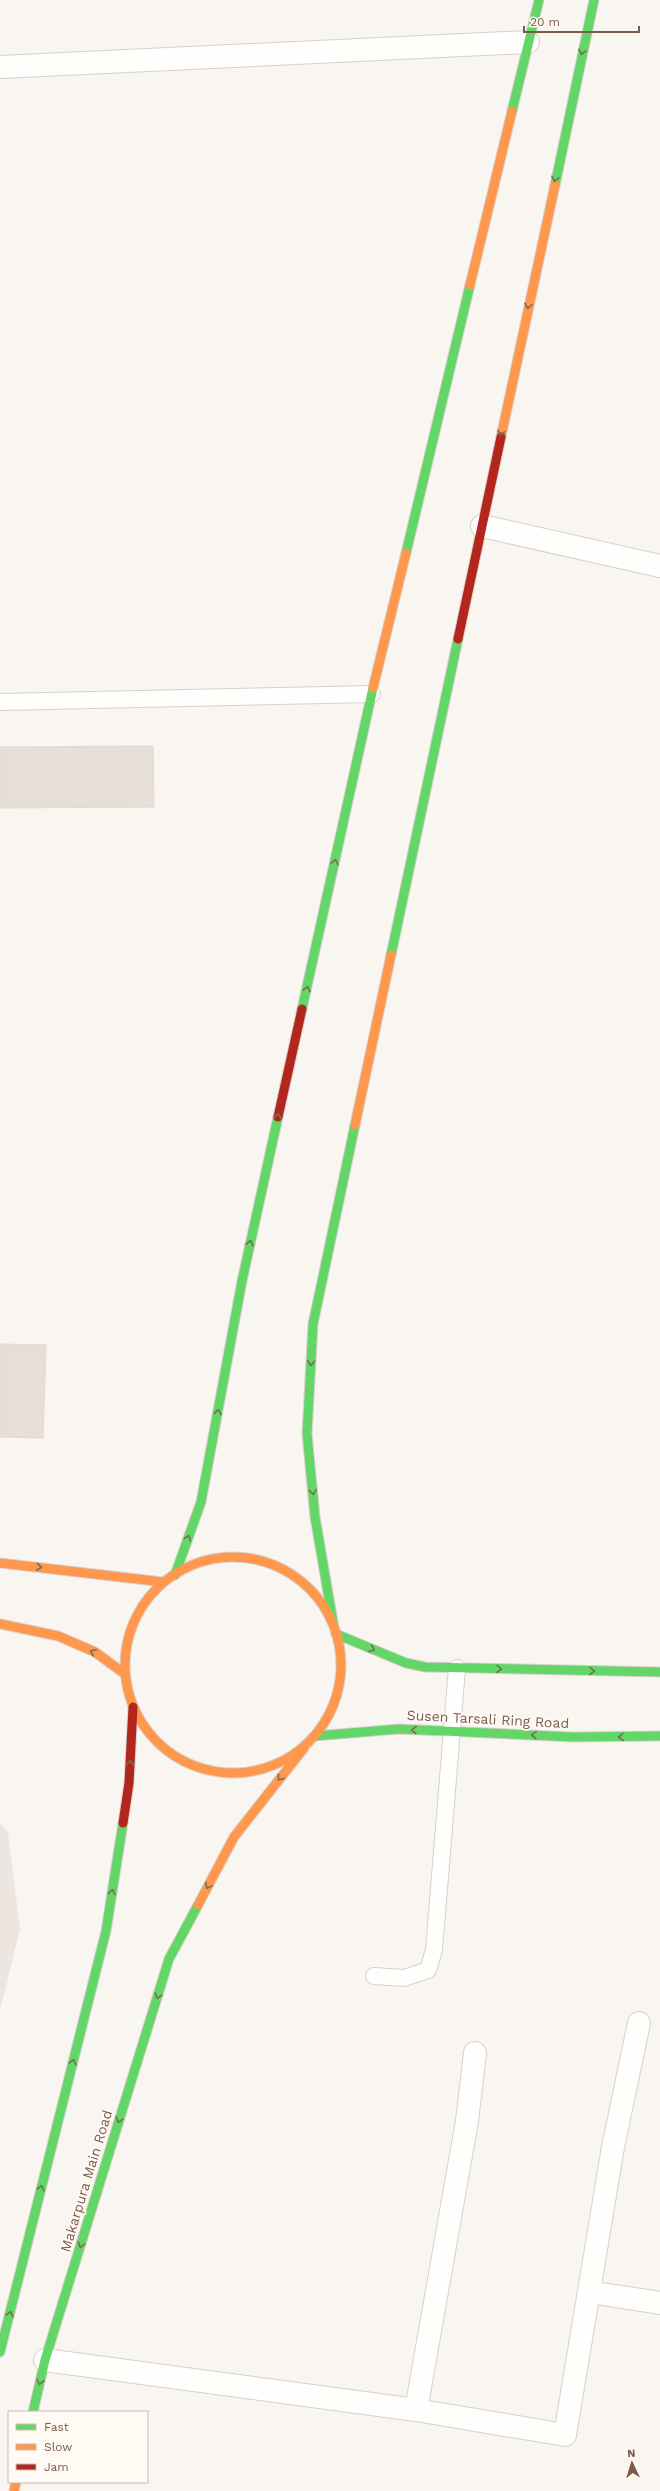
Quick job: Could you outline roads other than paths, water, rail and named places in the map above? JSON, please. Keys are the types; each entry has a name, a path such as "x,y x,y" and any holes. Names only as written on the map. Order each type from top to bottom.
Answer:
{"main road":[{"path":"175,1575 201,1502 242,1281 372,694 539,0"},
{"path":"333,1622 316,1593 290,1572 258,1560 225,1557 192,1564 163,1582 141,1608 128,1639 124,1674 133,1707 151,1736 176,1758 208,1771 242,1773 275,1766 304,1748 326,1722 340,1690 342,1655 333,1622 315,1516 307,1434 313,1324 594,0"},
{"path":"0,1563 163,1582"},
{"path":"0,1624 58,1636 95,1652 124,1674"},
{"path":"336,1634 406,1663 425,1667 660,1672"},
{"path":"0,2352 106,1931 128,1782 133,1707"},
{"name":"Susen Tarsali Ring Road","path":"315,1736 399,1729 573,1737 660,1736"},
{"name":"Makarpura Main Road","path":"33,2411 45,2360 170,1959 234,1837 304,1748"}],"street":[{"path":"0,67 528,42"},
{"path":"482,526 660,566"},
{"path":"45,2360 416,2410 565,2435 613,2147 639,2023"},
{"path":"416,2410 467,2121 475,2053"},
{"path":"589,2292 660,2303"}],"lane":[{"path":"0,702 372,694"},
{"path":"374,1976 404,1978 428,1970 434,1950 453,1732 457,1668"}]}
